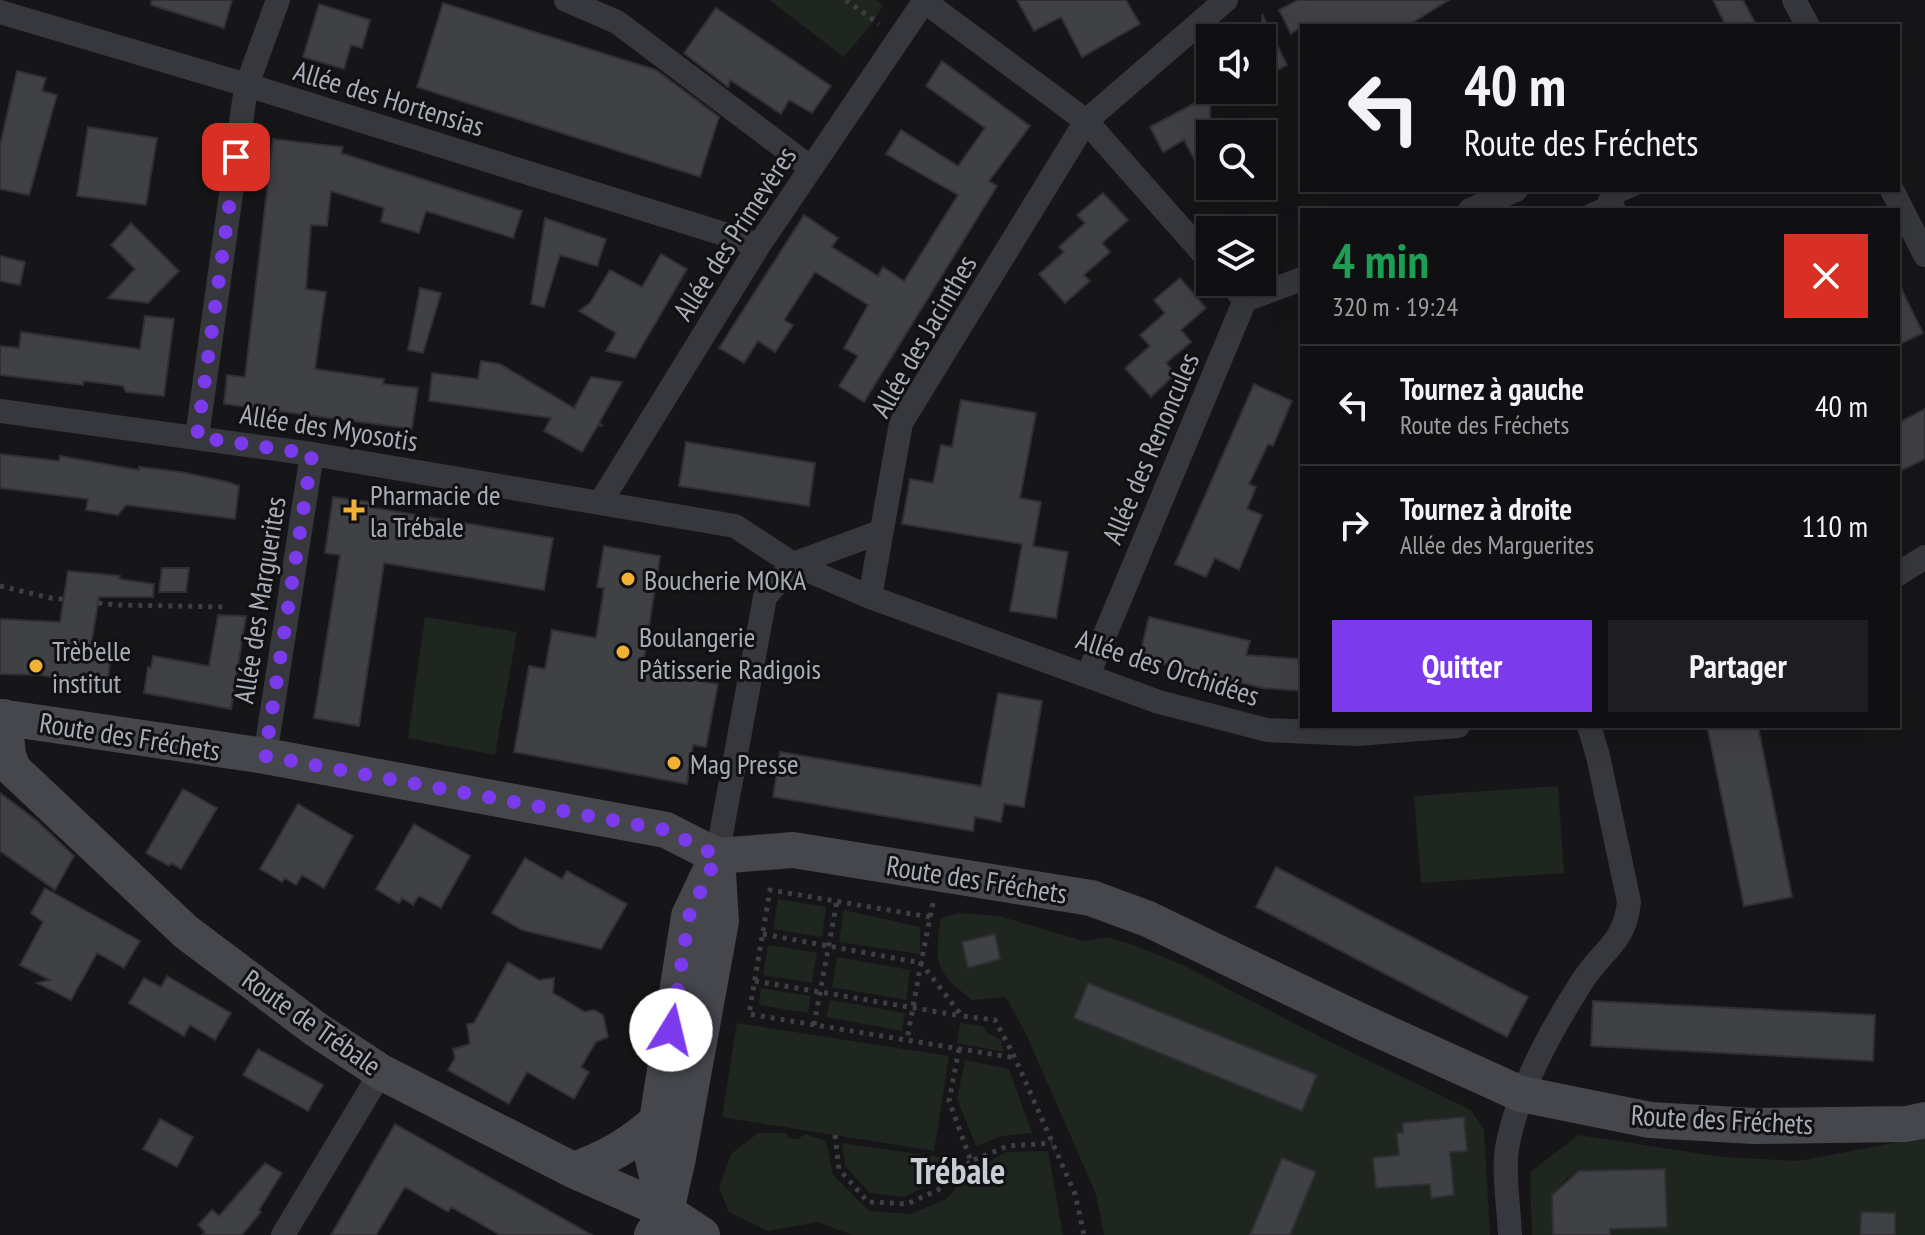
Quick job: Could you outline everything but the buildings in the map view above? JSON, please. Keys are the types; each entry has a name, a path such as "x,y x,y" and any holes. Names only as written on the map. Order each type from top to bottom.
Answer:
{"street":[{"path":"197,437 247,85 278,0"},
{"path":"566,0 617,22 811,168"},
{"path":"925,0 1086,121 1196,245"},
{"name":"Allée des Primevères","path":"600,503 759,245 925,0"},
{"name":"Allée des Jacinthes","path":"870,597 901,423 1086,121 1226,0"},
{"path":"1794,0 1807,24"},
{"name":"Allée des Hortensias","path":"0,12 247,85 759,245"},
{"path":"1475,208 1511,192"},
{"path":"1893,192 1925,255"},
{"name":"Allée des Renoncules","path":"1276,284 1300,279"},
{"name":"Allée des Renoncules","path":"1088,675 1235,296"},
{"name":"Allée des Myosotis","path":"0,411 312,454 600,503"},
{"name":"Allée des Marguerites","path":"265,756 312,454"},
{"path":"600,503 735,526 793,564"},
{"path":"659,1223 678,1158 721,921 717,856 765,597 793,564 880,532"},
{"path":"1900,573 1925,557"},
{"name":"Allée des Orchidées","path":"793,564 870,597 1159,702 1267,730 1357,734 1433,728"},
{"name":"Route des Fréchets","path":"2,717 265,756 666,830 717,856 793,850 1091,898 1148,919 1521,1094 1650,1120 1754,1126 1906,1124 1925,1120"},
{"name":"Route de Trébale","path":"2,717 13,769 186,932 305,1021 381,1072 573,1170 659,1223 702,1235"},
{"path":"1510,1235 1507,1151 1521,1094 1584,978 1615,942 1627,922 1629,902 1590,728"},
{"path":"659,1223 652,1155 689,916 717,856"},
{"path":"283,1235 381,1072"},
{"path":"573,1170 599,1161 632,1143 657,1121"}],"lane":[{"path":"1605,207 1631,192"}],"path":[{"path":"846,0 900,38"},
{"path":"0,586 51,598 118,605 228,607"},
{"path":"907,1040 938,872"},
{"path":"767,883 770,890 749,1014 1015,1058"},
{"path":"770,890 930,917"},
{"path":"814,1025 837,901"},
{"path":"763,934 921,963 962,1016"},
{"path":"755,981 995,1020 1075,1194 1084,1235"},
{"path":"959,1049 949,1101 971,1161"},
{"path":"835,1135 839,1169 868,1202 907,1204 938,1190 971,1161 1008,1146 1052,1143"}],"shaded area":[{"path":"769,0 876,0 883,5 874,21 844,57"},
{"path":"425,617 517,632 495,755 408,738"},
{"path":"1558,786 1564,873 1421,883 1414,796"},
{"path":"778,899 826,907 822,937 773,929"},
{"path":"844,910 920,927 920,954 839,942"},
{"path":"960,913 999,916 1084,941 1107,937 1134,945 1185,966 1326,1040 1471,1110 1484,1130 1490,1235 1104,1235 1096,1194 1026,1034 1006,997 972,1000 944,974 940,966 941,918"},
{"path":"768,945 817,953 812,983 763,975"},
{"path":"837,957 910,970 906,1000 832,987"},
{"path":"761,988 811,996 808,1013 759,1005"},
{"path":"830,1000 905,1013 902,1031 826,1017"},
{"path":"737,1023 949,1056 934,1151 722,1117"},
{"path":"960,1023 983,1026 988,1033 1001,1040 1004,1052 957,1043"},
{"path":"965,1060 1009,1069 1032,1133 1002,1136 976,1146 957,1099"},
{"path":"758,1133 786,1133 789,1138 798,1139 805,1134 826,1141 833,1175 869,1211 912,1214 946,1199 966,1177 1005,1152 1048,1151 1063,1235 852,1235 818,1222 768,1231 729,1212 719,1188 731,1154"},
{"path":"1579,1135 1722,1157 1799,1161 1925,1137 1925,1235 1610,1235 1610,1229 1664,1169 1580,1171 1571,1179 1568,1177 1552,1195 1553,1235 1532,1235 1530,1172"},
{"path":"842,1143 961,1160 935,1182 904,1197 870,1193 845,1166"}],"place":[{"name":"Pharmacie de la Trébale","path":"354,510"},
{"name":"Boucherie MOKA","path":"628,579"},
{"name":"Boulangerie Pâtisserie Radigois","path":"623,652"},
{"name":"Trèb'elle institut","path":"36,666"},
{"name":"Mag Presse","path":"674,763"}],"district":[{"name":"Trébale","path":"958,1170"}],"route":[{"path":"236,157 197,437 312,454 265,756 666,830 717,856 689,916 671,1030"}]}
